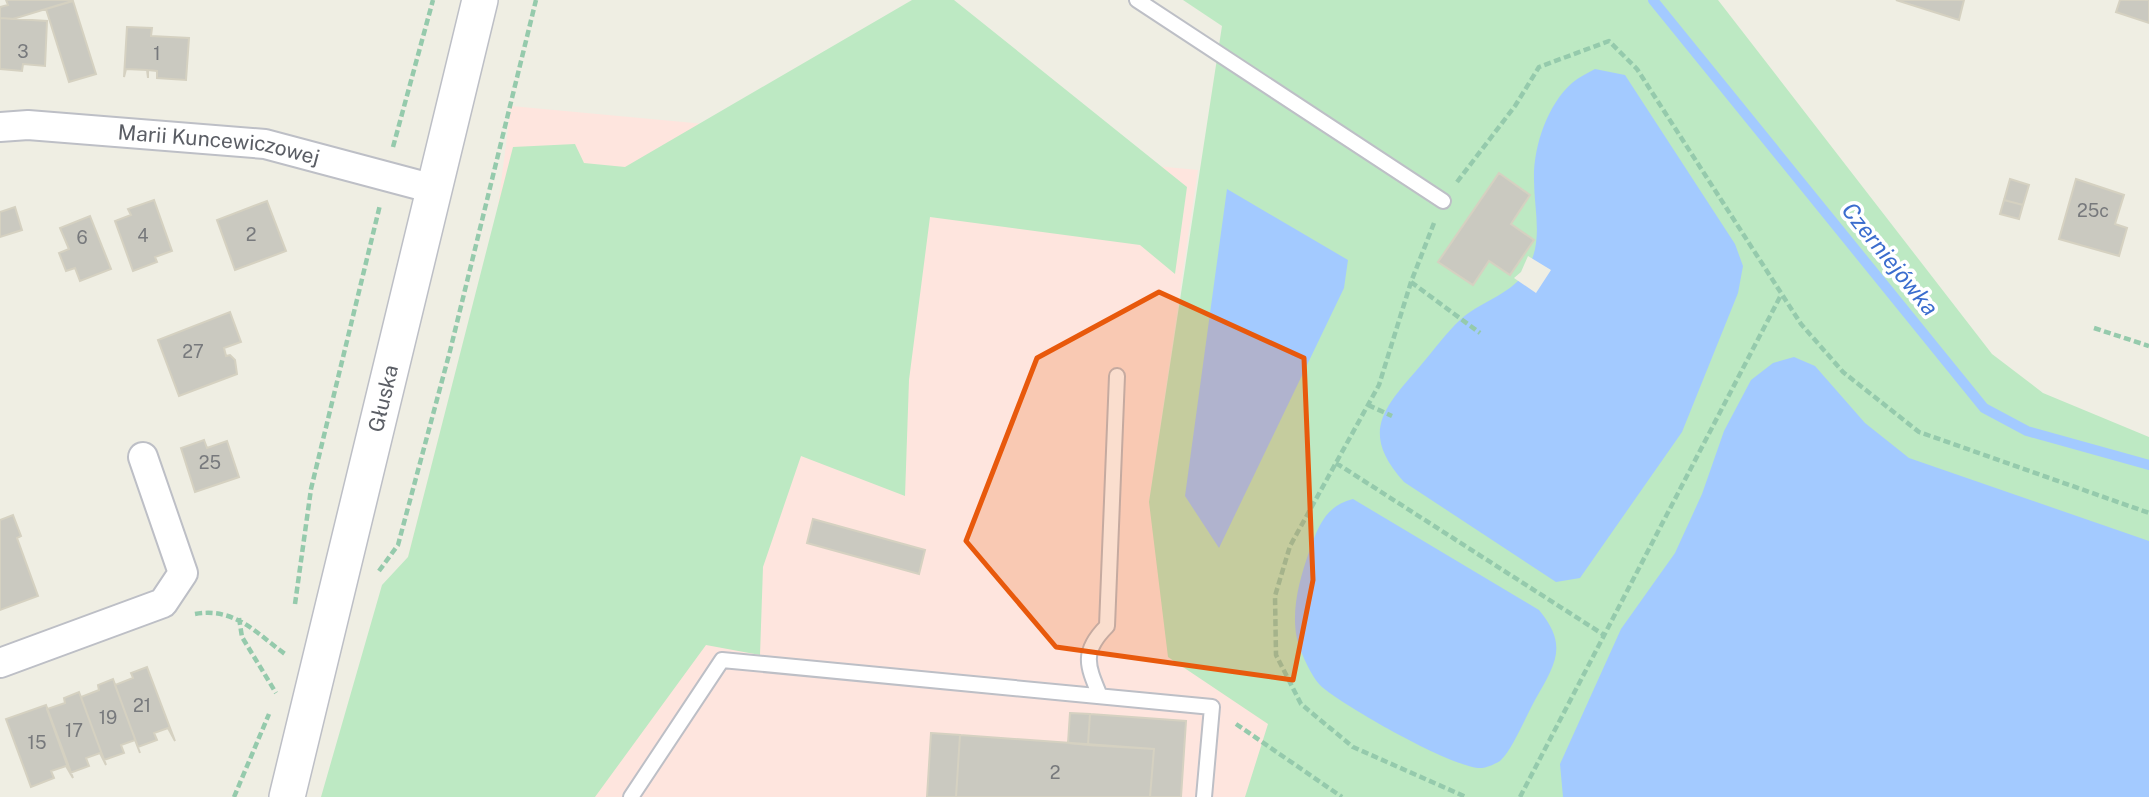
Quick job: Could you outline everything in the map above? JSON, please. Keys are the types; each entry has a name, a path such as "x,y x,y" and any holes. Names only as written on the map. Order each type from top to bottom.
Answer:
{"street":[{"name":"Głuska","path":"287,797 480,0"},
{"name":"Marii Kuncewiczowej","path":"0,127 28,125 265,144 434,189"},
{"path":"0,663 163,603 183,573 143,457"}],"lane":[{"path":"1137,0 1443,201"},
{"path":"1100,696 1087,661 1090,647 1107,626 1117,376"},
{"path":"631,797 722,660 1212,707 1204,797"}],"path":[{"path":"293,615 311,489 380,203 375,195 387,151 395,146 433,0"},
{"path":"376,575 398,545 450,351 536,0"},
{"path":"1466,797 1353,747 1301,705 1276,655 1275,597 1290,546 1379,385 1411,282 1443,201 1516,106 1539,67 1609,41 1637,69 1801,324 1843,372 1919,432 2149,513"},
{"path":"1411,282 1480,333"},
{"path":"1520,797 1781,294"},
{"path":"2094,328 2149,346"},
{"path":"1368,405 1392,416"},
{"path":"1336,463 1604,635"},
{"path":"239,618 242,637 277,694"},
{"path":"262,637 287,655 289,642"},
{"path":"234,797 280,681"},
{"path":"1212,707 1342,797"}],"highlighted area":[{"path":"1159,292 1304,358 1313,580 1293,680 1056,647 966,541 1037,358"}],"shaded area":[{"path":"511,106 1198,170 1149,502 1393,797 332,797 408,557 496,221"}],"green space":[{"path":"912,0 954,0 1187,187 1175,274 1140,245 930,217 909,380 905,496 801,456 763,567 760,655 706,645 595,797 321,797 382,585 408,557 513,147 575,144 584,163 625,167"},
{"path":"1183,0 1718,0 1992,354 2043,393 2149,437 2149,797 1245,797 1268,724 1168,657 1149,502 1222,26"}],"water":[{"path":"1595,69 1625,75 1735,244 1743,266 1738,293 1682,432 1580,578 1556,582 1404,482 1382,449 1380,434 1387,408 1396,394 1450,330 1467,314 1510,288 1524,274 1534,252 1536,240 1534,168 1543,128 1563,92"},
{"path":"1227,189 1348,260 1344,288 1219,548 1185,496"},
{"path":"1794,357 1815,366 1865,423 1909,458 2149,541 2149,797 1563,797 1560,764 1621,629 1675,553 1702,494 1724,431 1751,380 1773,363"},
{"path":"1353,499 1539,610 1554,634 1556,655 1553,665 1515,740 1506,755 1497,763 1482,768 1468,766 1425,748 1375,722 1334,696 1319,684 1311,672 1298,643 1296,630 1296,604 1301,577 1319,526 1329,512 1343,502"}],"pier":[{"path":"1528,256 1551,270 1536,293 1514,278 1521,272"}],"building":[{"path":"6,0 72,1 13,19 0,18 0,7 8,5"},
{"path":"1896,0 1964,0 1959,20"},
{"path":"2120,0 2149,0 2149,23 2116,12"},
{"path":"73,1 96,74 69,82 46,9"},
{"path":"0,18 47,21 45,66 23,64 22,71 0,69"},
{"path":"127,27 152,28 151,36 189,38 186,80 157,78 157,71 148,70 148,78 147,70 126,69 124,77"},
{"path":"1499,173 1530,195 1511,224 1534,240 1510,275 1489,261 1473,285 1438,262"},
{"path":"2010,179 2029,185 2023,205 2004,200"},
{"path":"2076,179 2124,195 2115,224 2127,228 2119,256 2059,239"},
{"path":"154,200 172,251 155,257 157,262 133,271 115,221 131,215 128,209"},
{"path":"2004,200 2023,205 2019,219 2000,214"},
{"path":"267,201 286,251 235,270 217,220"},
{"path":"15,207 22,230 0,237 0,212"},
{"path":"90,216 111,269 80,281 75,268 66,271 59,253 69,249 60,228"},
{"path":"230,312 241,342 224,348 226,356 230,355 235,360 237,374 179,396 158,340"},
{"path":"204,440 207,448 227,441 239,477 195,492 181,448"},
{"path":"13,515 21,536 17,538 38,596 0,610 0,520"},
{"path":"813,519 925,550 919,574 807,543"},
{"path":"147,667 175,741 168,728 154,733 157,740 138,747 115,685 133,678 131,673"},
{"path":"113,679 140,753 135,740 121,745 124,753 104,760 81,697 99,690 98,685"},
{"path":"79,692 106,765 100,753 86,758 89,766 70,773 47,709 65,703 64,698"},
{"path":"46,705 73,778 66,766 51,771 54,778 31,787 6,719"},
{"path":"1070,713 1090,714 1088,745 1068,743"},
{"path":"1090,714 1186,721 1181,797 1150,797 1154,749 1088,745"},
{"path":"931,733 960,735 956,797 927,797"},
{"path":"960,735 1154,749 1150,797 956,797"}],"waterway":[{"name":"Czerniejówka","path":"1653,0 1984,408 2027,431 2149,465"}]}
